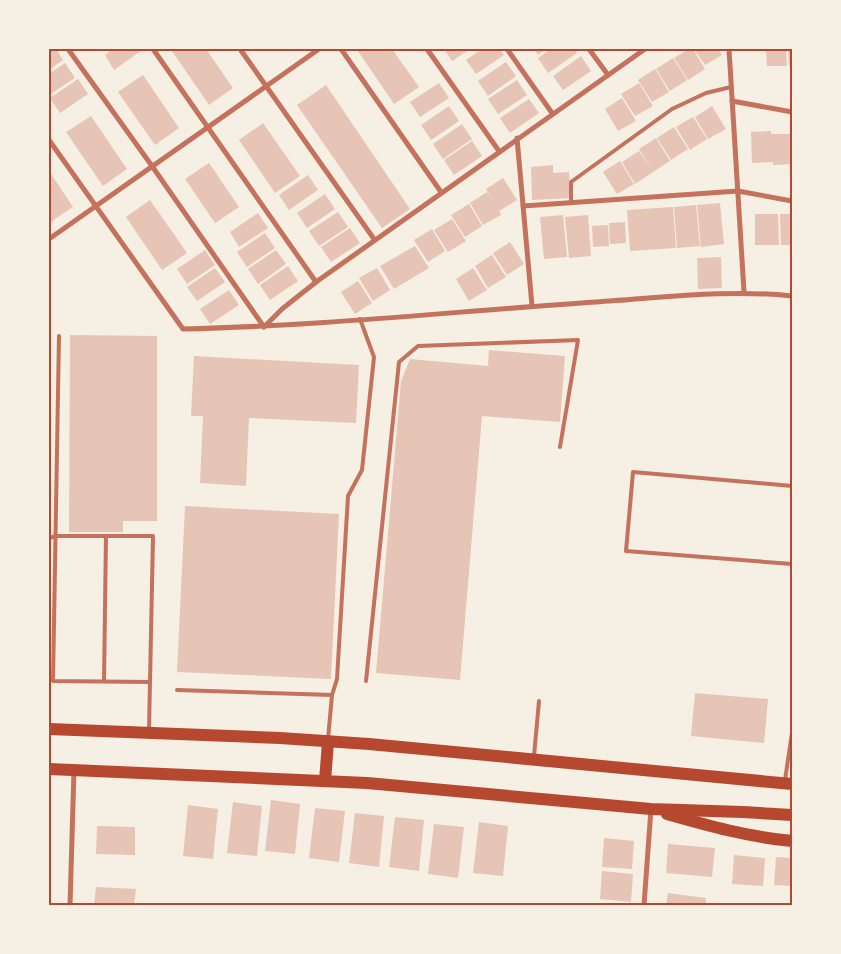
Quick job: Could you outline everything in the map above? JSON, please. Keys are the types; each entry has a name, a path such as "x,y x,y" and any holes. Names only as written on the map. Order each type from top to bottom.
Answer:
{"main road":[{"path":"49,729 280,738 369,744 788,784"},
{"path":"325,781 328,742"},
{"path":"49,769 325,781 425,788 651,809 792,815"},
{"path":"651,809 715,828 746,835 792,841"}],"street":[{"path":"68,49 264,327"},
{"path":"153,49 316,282"},
{"path":"240,49 374,240"},
{"path":"49,240 319,49"},
{"path":"341,49 441,192"},
{"path":"427,49 499,151"},
{"path":"507,49 552,114"},
{"path":"590,49 608,75"},
{"path":"264,327 282,309 316,282 645,49"},
{"path":"728,49 744,292"},
{"path":"732,101 792,112"},
{"path":"517,138 532,306"},
{"path":"49,140 183,329 264,327 744,292 792,296"},
{"path":"523,206 738,191 792,201"},
{"path":"70,905 74,770"},
{"path":"644,905 651,809"}],"lane":[{"path":"571,203 571,182 587,170 672,109 706,93 731,88"},
{"path":"328,742 332,695 337,679 348,496 362,470 374,357 360,320"},
{"path":"59,336 53,681 150,682"},
{"path":"366,681 399,362 418,346 578,340 560,447"},
{"path":"792,486 633,472 626,550 792,564"},
{"path":"49,538 56,536 153,536 148,733"},
{"path":"104,682 106,536"},
{"path":"177,690 332,695"},
{"path":"534,759 539,701"},
{"path":"788,784 792,733"}],"building":[{"path":"49,49 56,49 63,60 49,70"},
{"path":"113,49 142,50 114,70 105,55"},
{"path":"176,49 206,49 233,88 209,105 172,51"},
{"path":"360,49 392,49 419,87 394,104 358,51"},
{"path":"444,49 470,49 452,61"},
{"path":"482,49 500,49 504,55 476,74 466,60"},
{"path":"534,49 546,49 538,55"},
{"path":"551,49 574,49 577,53 548,73 538,58"},
{"path":"689,49 693,49 705,69 688,80 674,58"},
{"path":"694,49 718,49 722,55 705,65"},
{"path":"766,49 786,49 787,66 767,66"},
{"path":"788,49 792,49 792,66 789,66"},
{"path":"581,56 591,71 563,90 553,76"},
{"path":"673,58 687,80 670,91 656,69"},
{"path":"506,62 516,76 488,96 478,81"},
{"path":"65,63 75,78 49,95 49,74"},
{"path":"655,69 669,92 652,102 638,80"},
{"path":"143,75 179,128 155,145 118,92"},
{"path":"78,79 88,94 60,113 50,98"},
{"path":"517,80 527,95 498,114 488,99"},
{"path":"439,83 449,98 420,117 410,102"},
{"path":"639,83 653,106 635,116 621,94"},
{"path":"326,85 410,209 382,228 297,105"},
{"path":"622,98 636,121 618,131 605,109"},
{"path":"529,99 539,113 510,133 500,118"},
{"path":"449,106 459,121 431,140 421,125"},
{"path":"712,106 726,129 708,139 695,117"},
{"path":"91,116 127,169 103,186 66,132"},
{"path":"693,117 707,139 690,150 676,127"},
{"path":"263,123 300,176 275,193 239,140"},
{"path":"462,124 472,139 443,159 433,144"},
{"path":"674,127 688,149 671,160 657,138"},
{"path":"771,131 771,134 792,134 792,164 773,165 773,162 752,163 751,132"},
{"path":"656,138 670,161 635,184 622,162 639,151 650,167 639,149"},
{"path":"472,141 482,156 454,175 444,160"},
{"path":"620,161 634,184 617,194 603,172"},
{"path":"209,163 239,207 215,223 185,179"},
{"path":"553,165 553,173 569,172 571,198 532,200 531,167"},
{"path":"49,171 73,207 49,223"},
{"path":"308,175 318,190 289,210 279,195"},
{"path":"503,178 517,200 499,211 501,215 483,225 470,203 487,192 493,201 486,189"},
{"path":"325,194 335,209 307,228 297,213"},
{"path":"150,200 187,253 162,270 126,217"},
{"path":"720,203 724,244 701,247 697,205"},
{"path":"469,204 482,226 465,237 451,215"},
{"path":"696,205 700,246 677,248 674,207"},
{"path":"673,207 676,248 630,251 627,210"},
{"path":"338,212 348,227 319,246 309,231"},
{"path":"258,213 268,228 239,247 230,232"},
{"path":"755,214 778,214 779,245 755,245"},
{"path":"780,214 792,214 792,245 781,245"},
{"path":"563,215 567,257 544,259 540,217"},
{"path":"588,215 591,256 569,258 565,217"},
{"path":"452,219 466,241 448,252 434,230"},
{"path":"625,222 626,243 610,244 609,223"},
{"path":"608,225 609,246 593,247 592,226"},
{"path":"350,228 360,243 331,262 321,247"},
{"path":"432,229 445,251 428,262 414,240"},
{"path":"265,233 275,248 247,267 237,252"},
{"path":"510,242 524,264 507,275 493,253"},
{"path":"415,246 429,268 394,289 380,266"},
{"path":"205,250 215,265 187,284 177,269"},
{"path":"276,250 286,264 258,284 248,269"},
{"path":"492,255 506,277 488,288 475,266"},
{"path":"721,257 722,288 698,289 697,258"},
{"path":"288,266 298,281 270,300 260,285"},
{"path":"215,268 225,282 197,301 187,287"},
{"path":"377,268 390,290 373,301 359,278"},
{"path":"473,268 487,290 469,301 456,279"},
{"path":"358,281 372,303 355,314 341,292"},
{"path":"229,290 239,305 210,324 200,309"},
{"path":"70,335 157,336 157,521 123,521 123,532 69,532"},
{"path":"489,350 565,356 560,422 482,416 460,680 376,673 401,381 410,359 488,366"},
{"path":"194,356 359,365 356,423 249,418 246,486 200,483 203,416 191,416"},
{"path":"185,506 339,514 331,679 177,672"},
{"path":"695,693 768,699 764,743 691,736"},
{"path":"271,800 300,804 295,854 265,851"},
{"path":"233,802 262,806 257,856 227,853"},
{"path":"188,805 218,809 213,859 183,856"},
{"path":"315,808 345,811 339,862 309,858"},
{"path":"355,813 384,816 379,867 349,863"},
{"path":"395,817 424,820 419,871 389,867"},
{"path":"479,822 508,826 503,876 473,873"},
{"path":"434,824 464,827 458,878 428,874"},
{"path":"97,826 135,827 135,855 96,854"},
{"path":"604,838 634,841 632,869 602,867"},
{"path":"668,844 715,848 712,877 666,873"},
{"path":"734,855 765,858 763,886 732,884"},
{"path":"776,857 792,858 792,886 774,885"},
{"path":"602,871 633,874 631,902 600,899"},
{"path":"96,887 136,889 134,905 94,905"},
{"path":"668,893 706,898 706,905 666,905"}]}
